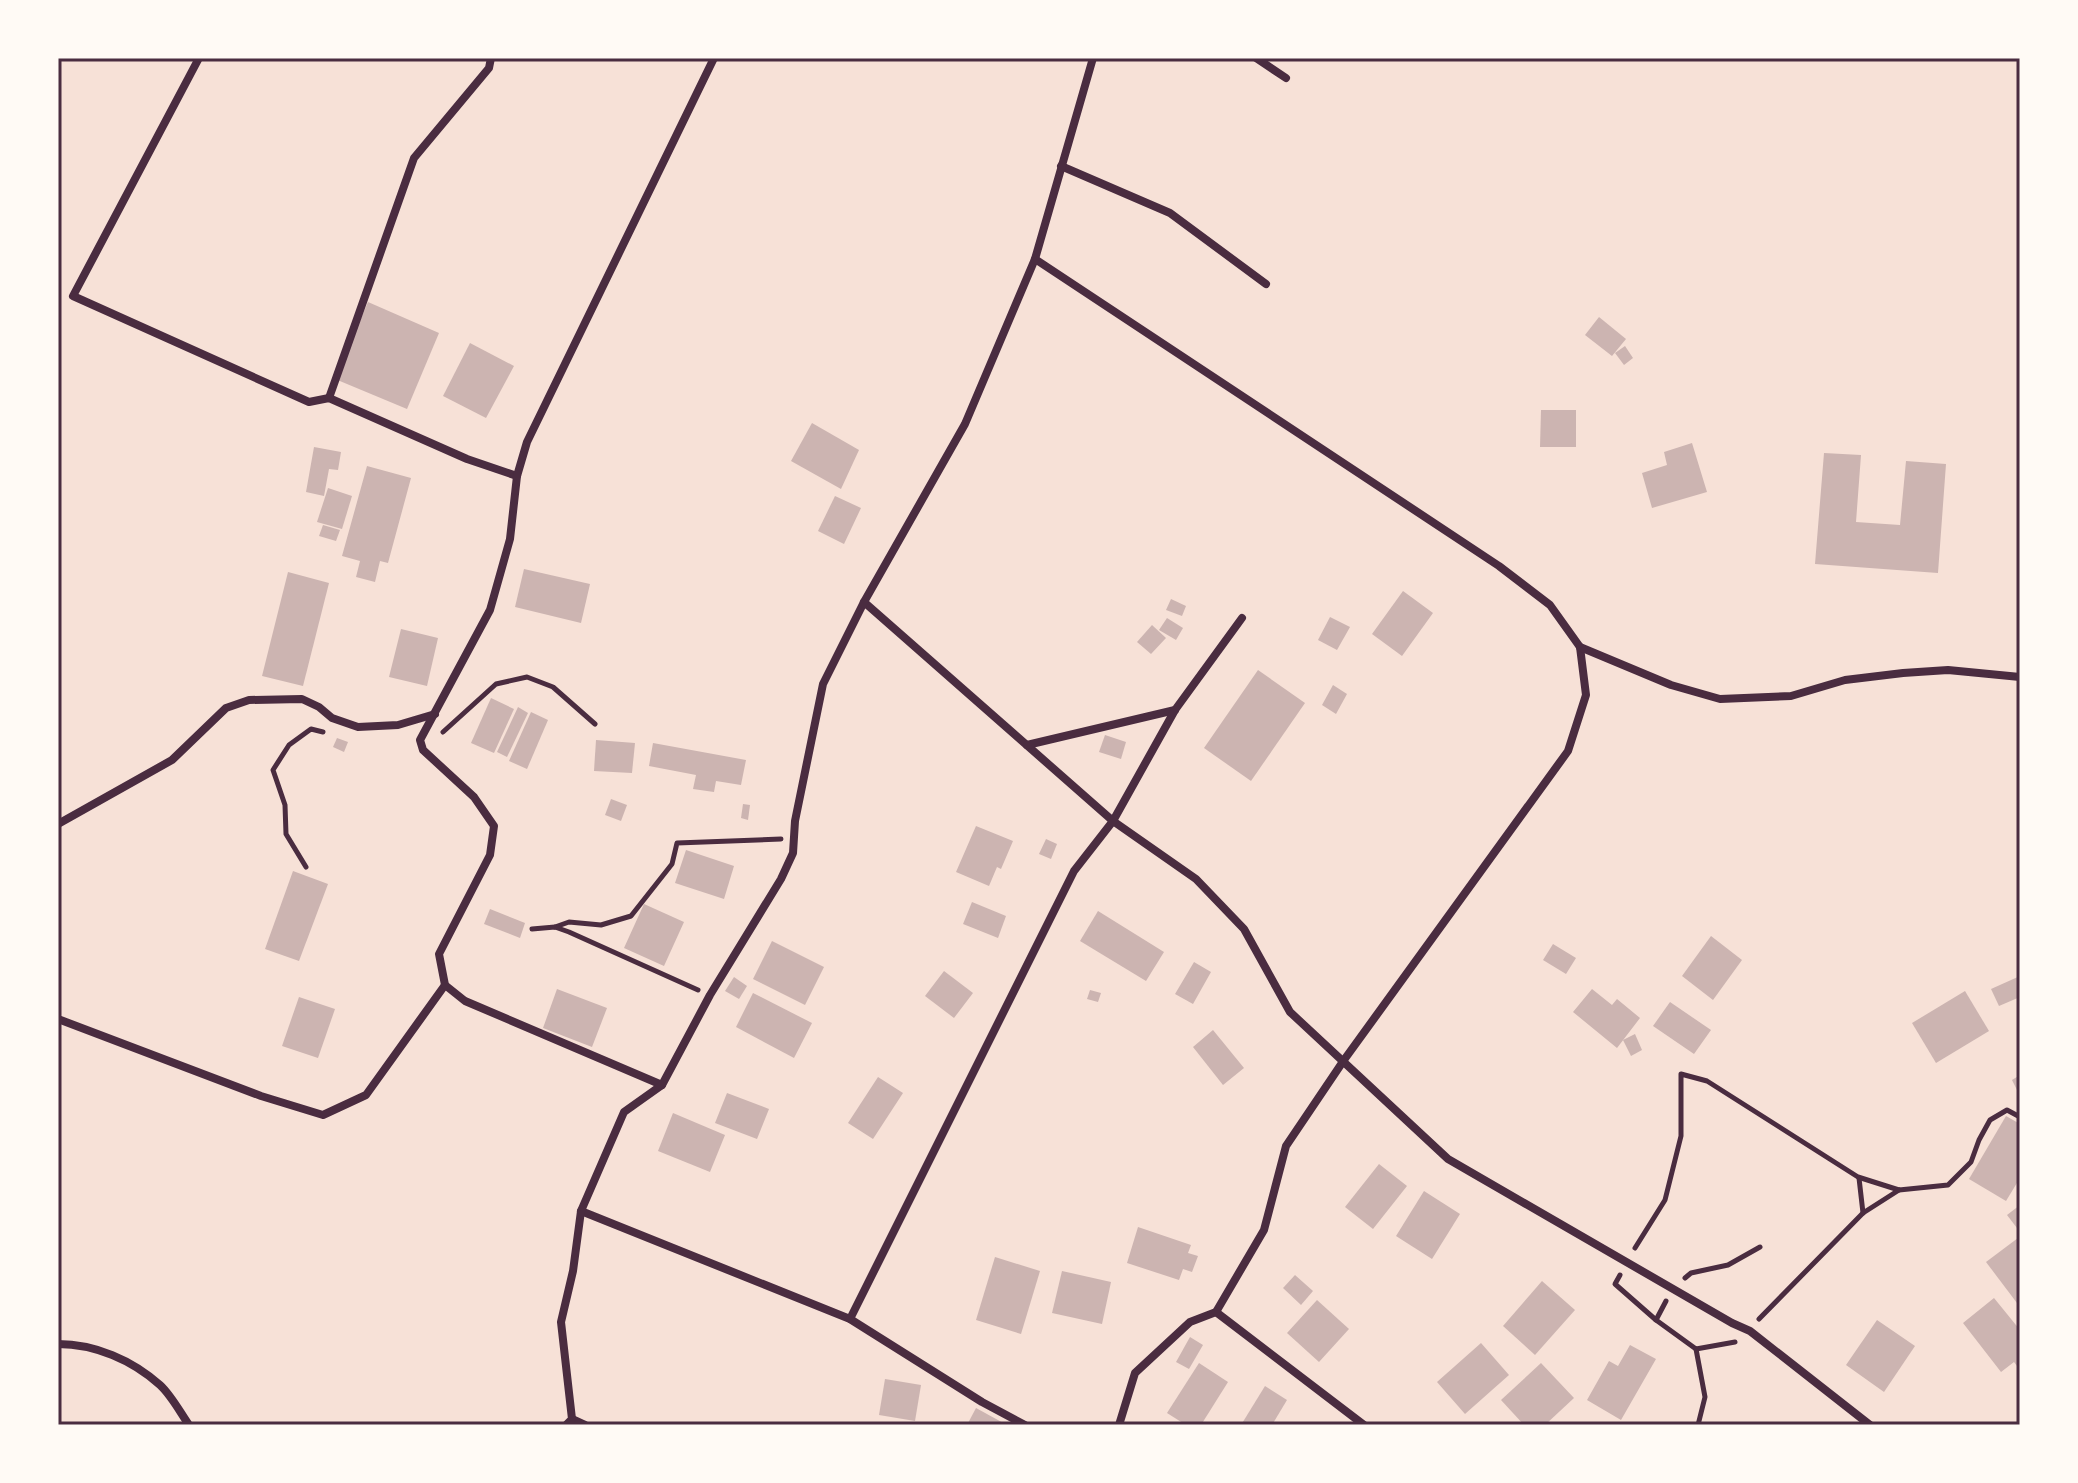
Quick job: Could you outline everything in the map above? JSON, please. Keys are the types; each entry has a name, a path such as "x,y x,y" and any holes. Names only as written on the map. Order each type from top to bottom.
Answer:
{"street":[{"path":"199,58 73,296 309,402 329,398 467,459 517,476"},
{"path":"329,398 414,158 489,68 491,58"},
{"path":"662,1085 465,1001 445,985 439,954 490,855 494,826 474,797 423,750 422,736 490,610 510,539 517,476 527,442 714,58"},
{"path":"585,1425 569,1422 561,1322 573,1271 581,1211 624,1112 662,1085 710,995 781,879 793,853 795,821 823,684 864,602 965,424 1035,259 1093,58"},
{"path":"1256,58 1286,78"},
{"path":"1061,166 1170,213 1266,284"},
{"path":"1035,259 1499,566 1550,605 1580,647 1586,695 1568,751 1344,1060 1286,1146 1264,1230 1216,1312 1190,1322 1135,1373 1119,1425"},
{"path":"864,602 1113,821 1196,879 1244,929 1290,1012 1448,1159 1750,1331 1870,1425"},
{"path":"850,1319 1074,871 1113,821 1175,710 1242,618"},
{"path":"1580,647 1671,685 1720,699 1791,696 1845,680 1903,673 1948,670 2020,677"},
{"path":"58,824 172,760 226,708 249,700 302,699 332,718 358,727 398,725 436,714"},
{"path":"1027,745 1175,710"},
{"path":"58,1019 261,1096 323,1115 366,1095 445,985"},
{"path":"581,1211 850,1319 982,1402 1025,1425"},
{"path":"1216,1312 1364,1425"},
{"path":"58,1344 80,1344 123,1359 162,1386 189,1425"}],"path":[{"path":"532,929 569,922 601,925 631,916 672,864 677,843 794,839"},
{"path":"555,927 710,995"},
{"path":"1698,1425 1705,1397 1696,1349 1656,1320 1615,1284 1665,1200 1681,1136 1681,1074 1707,1081 1858,1177 1899,1190 1948,1185 1971,1162 1990,1120 2007,1110 2020,1117"},
{"path":"1858,1177 1863,1213"},
{"path":"1696,1349 1737,1341 1750,1331 1766,1310 1863,1213 1899,1190"},
{"path":"1656,1320 1673,1289 1691,1273 1728,1265 1760,1247"}],"building":[{"path":"368,302 439,333 407,409 335,379"},
{"path":"1599,317 1626,339 1612,356 1585,335"},
{"path":"470,343 514,366 486,418 443,396"},
{"path":"1625,346 1633,358 1624,365 1615,353"},
{"path":"1541,410 1576,410 1576,447 1540,447"},
{"path":"812,423 859,450 841,489 791,461"},
{"path":"1692,443 1707,492 1652,508 1642,473 1667,465 1664,452"},
{"path":"314,447 341,452 338,470 329,469 324,496 306,492"},
{"path":"1824,453 1861,455 1856,522 1900,525 1906,461 1946,464 1938,573 1815,564"},
{"path":"367,466 411,478 388,563 380,561 375,582 356,577 360,561 342,556"},
{"path":"328,488 352,496 342,529 317,522"},
{"path":"835,496 861,508 844,544 818,531"},
{"path":"323,525 340,530 336,541 319,536"},
{"path":"524,569 590,584 581,623 515,607"},
{"path":"288,572 329,583 303,686 262,676"},
{"path":"1403,591 1433,613 1402,656 1372,634"},
{"path":"1171,599 1186,606 1182,616 1166,610"},
{"path":"1330,617 1350,627 1337,650 1318,640"},
{"path":"1167,618 1183,628 1176,640 1159,630"},
{"path":"1152,625 1166,638 1151,654 1137,642"},
{"path":"401,629 438,638 427,686 389,677"},
{"path":"1258,670 1305,703 1251,781 1204,748"},
{"path":"1333,685 1347,694 1336,714 1322,705"},
{"path":"491,698 514,709 494,753 471,743"},
{"path":"518,707 528,713 507,757 497,752"},
{"path":"531,712 548,720 527,769 509,761"},
{"path":"1105,735 1126,742 1121,759 1099,752"},
{"path":"337,738 348,742 344,752 333,747"},
{"path":"596,740 635,743 632,773 594,771"},
{"path":"653,743 746,760 741,785 716,781 714,792 693,789 696,775 649,766"},
{"path":"611,799 627,805 621,821 605,815"},
{"path":"743,804 750,805 748,820 741,818"},
{"path":"976,826 1013,841 1001,869 997,867 989,886 956,872"},
{"path":"1046,839 1057,844 1051,859 1039,854"},
{"path":"686,850 734,866 724,899 675,883"},
{"path":"293,871 328,884 299,961 265,949"},
{"path":"972,902 1006,916 998,938 963,924"},
{"path":"644,904 684,922 664,966 624,948"},
{"path":"490,909 525,923 520,938 484,924"},
{"path":"1098,911 1164,952 1146,981 1080,941"},
{"path":"1711,936 1742,960 1713,1000 1682,976"},
{"path":"772,941 824,967 805,1005 753,979"},
{"path":"1553,944 1576,958 1566,974 1543,960"},
{"path":"1194,962 1211,972 1193,1004 1175,994"},
{"path":"944,971 973,993 954,1018 925,996"},
{"path":"2020,976 2020,997 1999,1006 1991,989"},
{"path":"734,977 747,986 739,999 725,991"},
{"path":"557,989 607,1008 592,1047 543,1028"},
{"path":"1592,989 1612,1005 1617,999 1640,1018 1617,1048 1573,1012"},
{"path":"1090,990 1101,993 1098,1002 1087,999"},
{"path":"1965,991 1989,1031 1936,1063 1912,1023"},
{"path":"753,993 812,1023 794,1058 736,1027"},
{"path":"299,997 335,1009 318,1058 282,1046"},
{"path":"1670,1002 1711,1030 1694,1054 1653,1026"},
{"path":"1213,1030 1244,1068 1223,1085 1193,1047"},
{"path":"1635,1034 1642,1050 1631,1056 1623,1040"},
{"path":"2020,1075 2020,1096 2012,1080"},
{"path":"878,1077 903,1093 873,1139 848,1123"},
{"path":"727,1093 769,1109 757,1139 715,1123"},
{"path":"673,1113 725,1135 710,1172 658,1151"},
{"path":"2006,1116 2020,1124 2020,1178 2006,1201 1969,1179"},
{"path":"1379,1164 1407,1186 1373,1229 1345,1207"},
{"path":"1424,1191 1460,1214 1432,1259 1396,1236"},
{"path":"2020,1205 2020,1232 2007,1215"},
{"path":"1138,1227 1191,1245 1188,1253 1198,1256 1192,1272 1183,1269 1179,1280 1127,1263"},
{"path":"2018,1238 2020,1240 2020,1307 1986,1262"},
{"path":"995,1257 1040,1271 1021,1334 976,1320"},
{"path":"1062,1271 1111,1282 1102,1324 1052,1313"},
{"path":"1295,1275 1313,1291 1301,1305 1283,1288"},
{"path":"1542,1281 1575,1310 1535,1355 1503,1326"},
{"path":"1994,1298 2020,1330 2020,1370 2014,1362 2001,1372 1963,1323"},
{"path":"1317,1300 1349,1329 1319,1362 1287,1333"},
{"path":"1877,1320 1915,1346 1884,1392 1846,1365"},
{"path":"1190,1337 1203,1345 1189,1369 1176,1362"},
{"path":"1481,1343 1509,1375 1465,1414 1437,1382"},
{"path":"1630,1345 1656,1359 1621,1420 1587,1400 1609,1361 1618,1366"},
{"path":"1199,1363 1228,1382 1201,1425 1186,1425 1167,1413"},
{"path":"1541,1363 1574,1398 1545,1425 1524,1425 1501,1400"},
{"path":"885,1379 921,1385 915,1421 879,1415"},
{"path":"1265,1386 1287,1400 1272,1425 1241,1425"},
{"path":"976,1408 1007,1425 967,1425"}]}
